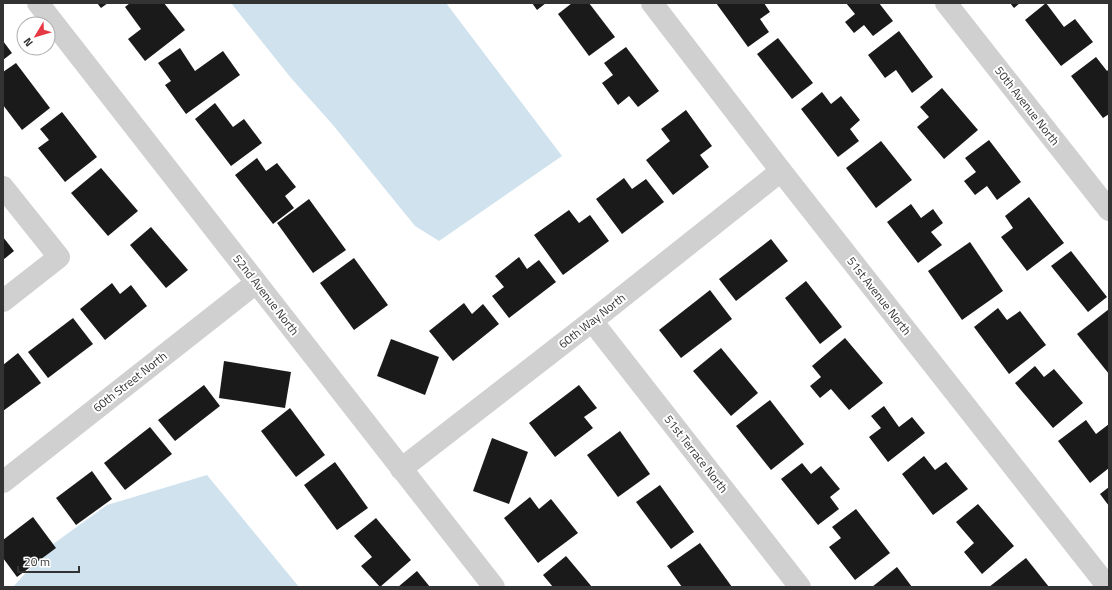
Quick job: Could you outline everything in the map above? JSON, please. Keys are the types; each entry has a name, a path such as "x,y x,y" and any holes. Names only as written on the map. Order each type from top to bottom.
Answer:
{"street":[{"name":"52nd Avenue North","path":"38,3 494,587"},
{"name":"51st Avenue North","path":"652,3 781,171 1108,587"},
{"name":"50th Avenue North","path":"946,3 1109,210"},
{"name":"60th Way North","path":"402,469 781,171"},
{"path":"3,187 59,257 3,302"},
{"name":"60th Street North","path":"3,482 256,283"},
{"name":"51st Terrace North","path":"592,321 800,587"}],"water":[{"path":"231,3 446,3 562,156 439,241 415,226 333,125 291,78"},
{"path":"207,475 299,587 13,587 49,547 107,505"}],"building":[{"path":"97,3 108,3 101,8"},
{"path":"130,3 164,3 185,30 145,61 128,39 141,29 125,7"},
{"path":"532,3 546,3 537,10"},
{"path":"572,3 589,3 615,37 589,56 558,14"},
{"path":"716,3 764,3 770,12 760,19 769,32 748,47"},
{"path":"846,3 879,3 893,21 873,36 864,25 854,33 845,22 855,14"},
{"path":"1010,3 1020,3 1014,8"},
{"path":"1046,3 1064,27 1075,19 1093,42 1061,66 1025,20"},
{"path":"899,31 933,77 912,93 896,70 885,78 868,55"},
{"path":"778,38 813,83 792,99 757,54"},
{"path":"3,41 12,53 3,60"},
{"path":"626,47 659,91 638,107 629,96 618,105 602,83 613,75 604,63"},
{"path":"180,48 195,71 223,51 240,75 186,114 165,85 171,81 158,63"},
{"path":"1096,57 1107,71 1109,69 1109,114 1103,118 1071,76"},
{"path":"16,63 50,108 22,130 3,105 3,72"},
{"path":"942,88 978,130 944,159 917,127 929,117 920,107"},
{"path":"822,92 831,104 841,96 860,120 850,129 859,141 838,157 801,109"},
{"path":"215,103 233,127 244,119 262,143 231,166 195,119"},
{"path":"686,110 712,146 700,155 709,167 673,195 646,160 670,141 661,129"},
{"path":"62,112 97,157 65,182 38,148 49,140 40,129"},
{"path":"989,140 1021,182 997,200 987,186 975,195 964,181 976,172 965,158"},
{"path":"881,141 912,180 876,208 846,168"},
{"path":"257,158 266,171 277,163 296,187 285,196 294,208 273,224 235,175"},
{"path":"101,168 138,211 108,236 71,193"},
{"path":"624,178 632,189 646,179 664,202 622,234 596,199"},
{"path":"1029,197 1064,243 1027,271 1001,237 1013,228 1005,216"},
{"path":"309,199 346,250 313,273 277,223"},
{"path":"911,204 921,218 933,209 943,223 931,232 942,245 918,263 887,222"},
{"path":"569,210 579,223 590,215 609,241 563,275 534,235"},
{"path":"151,227 188,270 166,288 130,245"},
{"path":"3,237 14,251 3,260"},
{"path":"771,239 788,261 736,301 719,279"},
{"path":"970,242 1003,291 962,320 928,271"},
{"path":"1071,251 1107,297 1088,312 1051,266"},
{"path":"519,257 527,269 539,260 556,282 509,318 492,296 504,287 495,276"},
{"path":"354,258 388,305 354,330 320,283"},
{"path":"806,281 842,327 820,344 785,298"},
{"path":"112,283 120,294 131,285 147,306 105,340 80,309"},
{"path":"710,290 732,319 681,358 659,330"},
{"path":"464,303 472,314 483,304 499,324 453,361 429,331"},
{"path":"998,308 1007,320 1020,311 1046,345 1009,374 974,327"},
{"path":"1109,309 1109,374 1077,334"},
{"path":"73,318 93,344 48,378 28,352"},
{"path":"845,338 883,383 849,410 831,389 820,398 810,386 821,377 812,366"},
{"path":"391,339 439,357 425,395 377,376"},
{"path":"721,348 758,393 731,416 693,371"},
{"path":"18,353 41,383 3,411 3,365"},
{"path":"224,361 291,372 285,408 219,398"},
{"path":"1035,366 1044,377 1054,369 1083,403 1053,428 1015,383"},
{"path":"204,385 220,406 175,441 158,420"},
{"path":"579,385 597,408 584,417 593,428 555,457 529,423"},
{"path":"770,400 804,444 771,470 736,426"},
{"path":"884,406 899,427 912,417 925,433 888,462 869,437 881,428 871,416"},
{"path":"290,408 325,455 296,477 261,431"},
{"path":"1086,420 1096,434 1109,424 1109,468 1090,483 1058,441"},
{"path":"150,427 172,454 125,490 104,463"},
{"path":"620,431 650,474 618,497 587,455"},
{"path":"492,438 528,452 509,504 473,491"},
{"path":"924,456 935,470 946,462 968,489 933,515 902,474"},
{"path":"335,462 368,508 337,530 304,485"},
{"path":"802,463 811,474 821,466 840,489 830,497 839,509 818,525 781,479"},
{"path":"92,471 112,499 76,525 56,498"},
{"path":"660,485 694,532 671,549 636,502"},
{"path":"1109,487 1109,506 1100,494"},
{"path":"530,497 539,509 551,499 578,533 538,563 504,518"},
{"path":"978,504 1014,546 982,574 964,552 974,543 956,522"},
{"path":"856,509 890,553 855,580 829,547 841,538 832,527"},
{"path":"33,517 56,548 17,577 3,558 3,540"},
{"path":"376,518 411,560 380,587 361,566 372,557 354,536"},
{"path":"700,543 732,587 682,587 667,566"},
{"path":"566,556 592,587 553,587 543,575"},
{"path":"1026,558 1049,587 989,587"},
{"path":"897,567 912,587 872,587"},
{"path":"417,571 430,587 398,587"}]}
